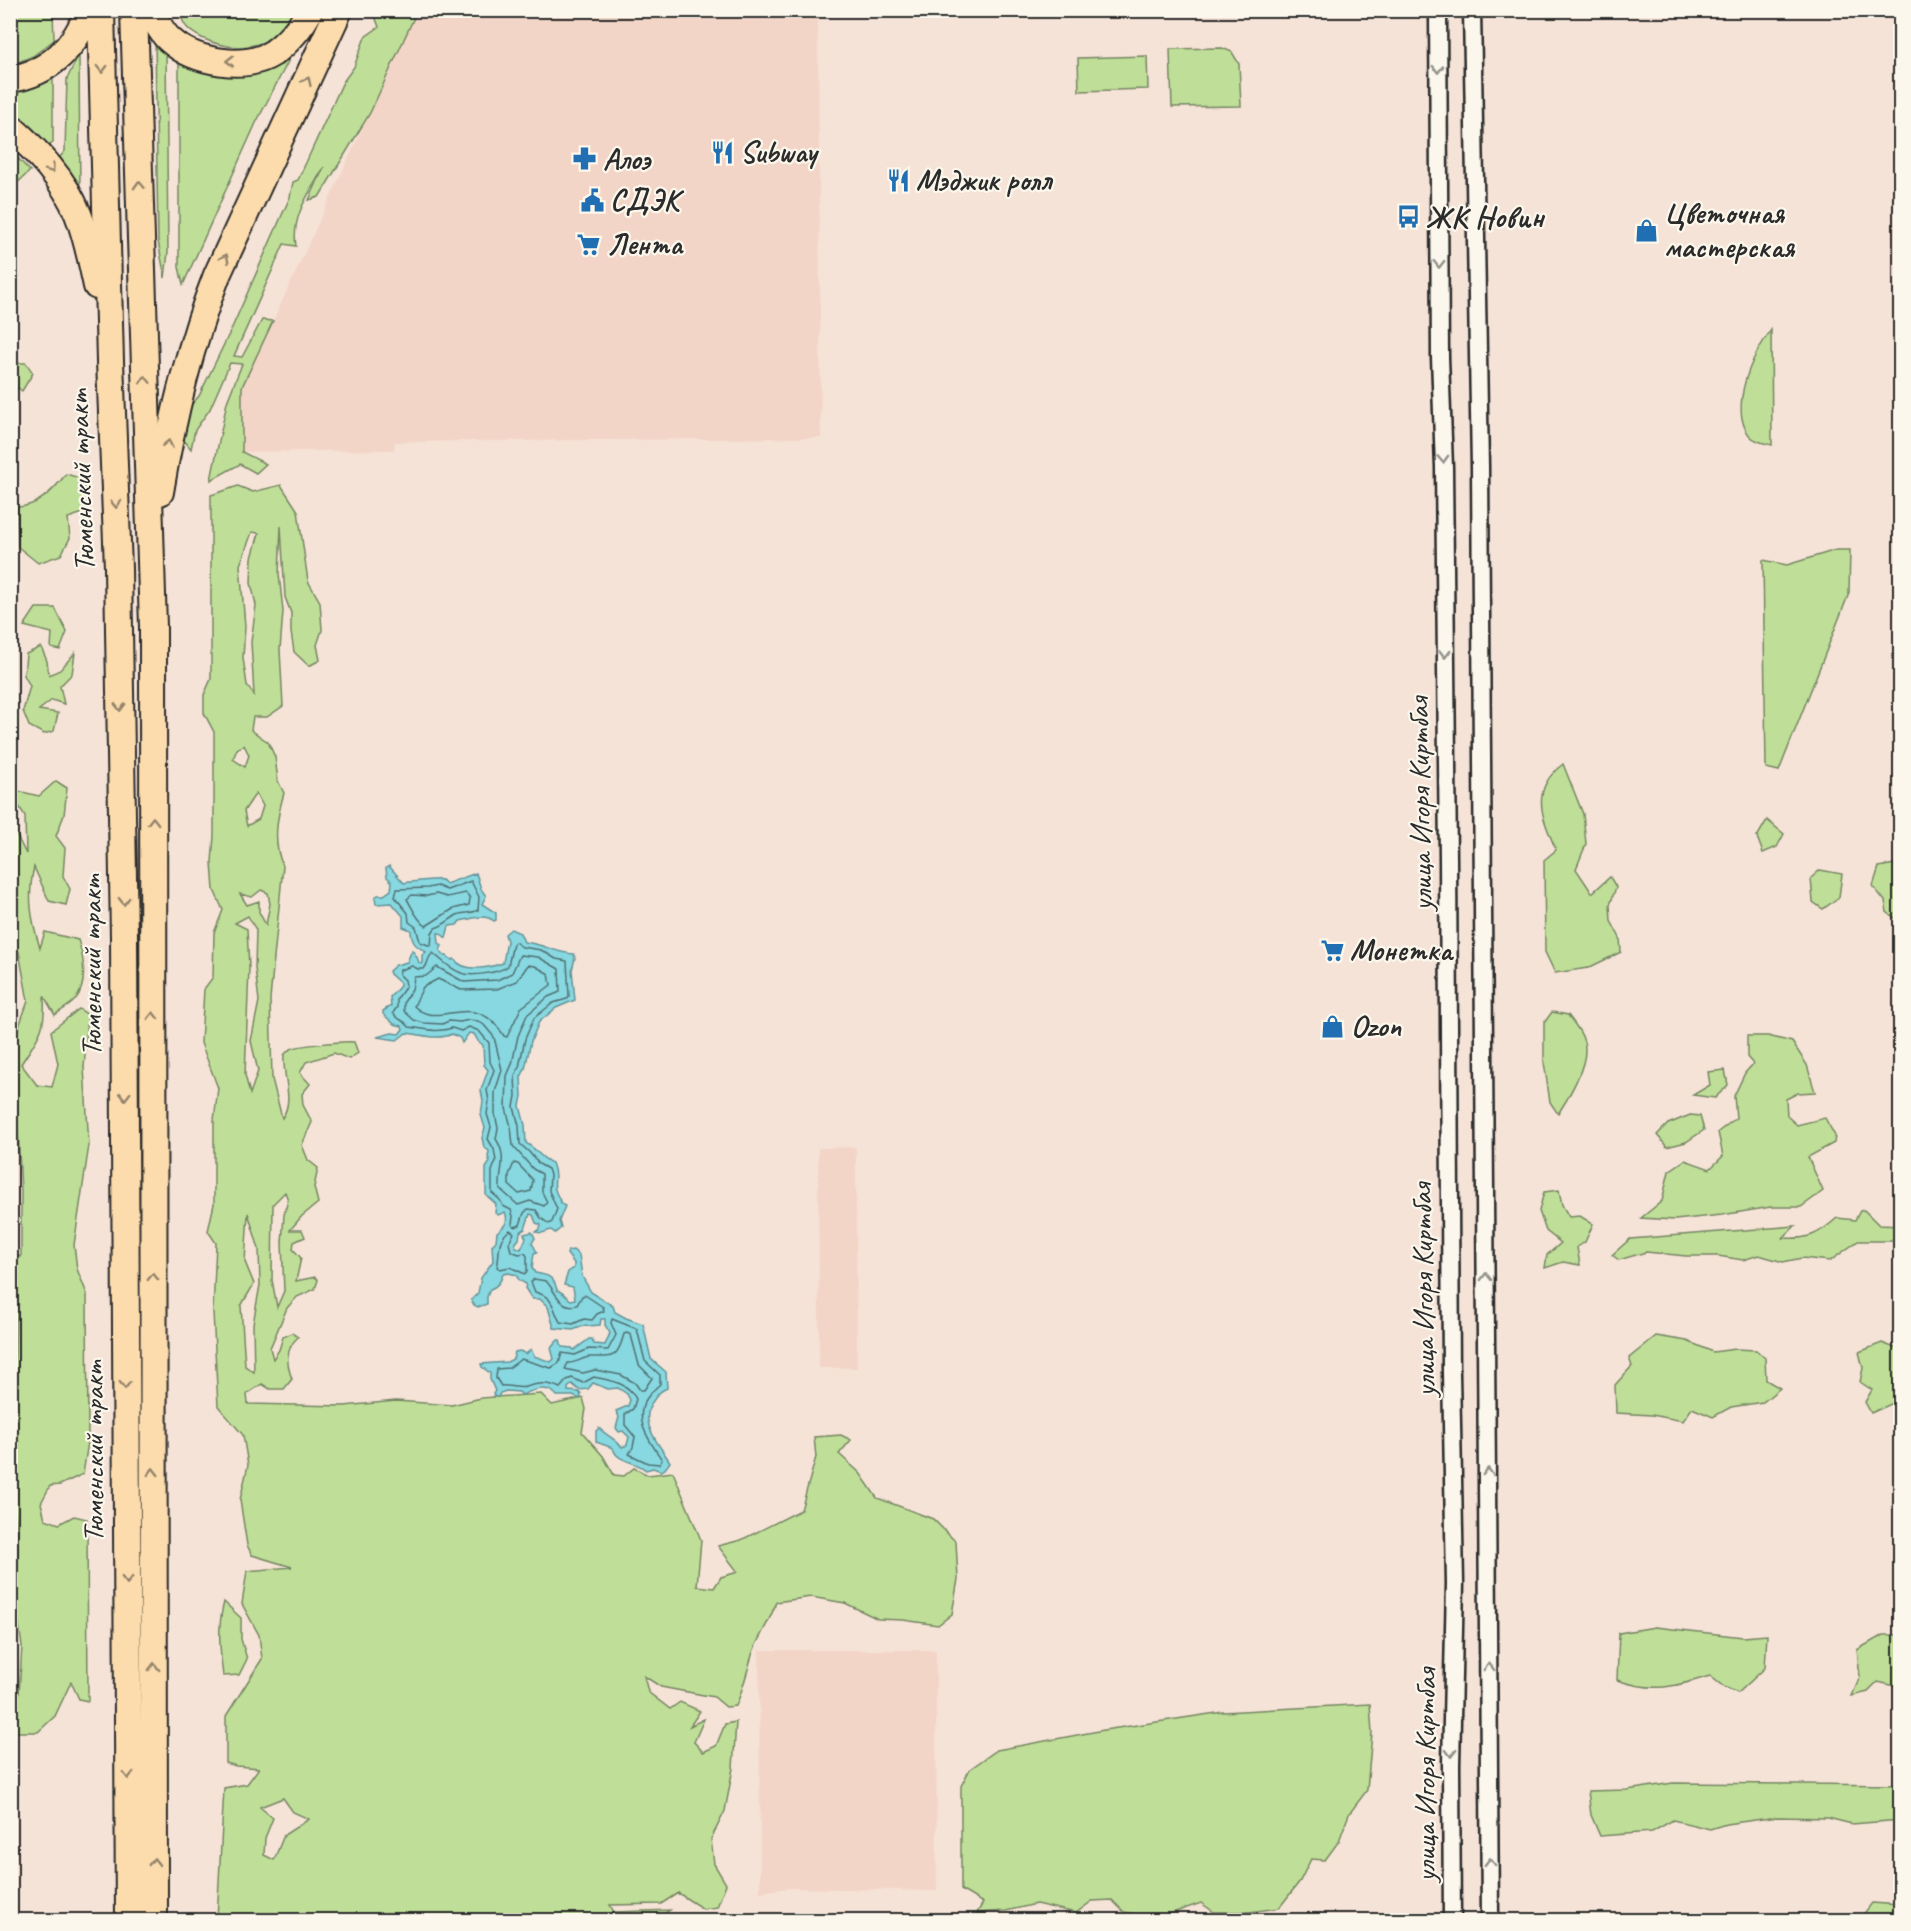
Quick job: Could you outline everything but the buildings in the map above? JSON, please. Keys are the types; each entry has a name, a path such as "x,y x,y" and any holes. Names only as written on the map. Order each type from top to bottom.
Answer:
{"main road":[{"path":"10,79 38,72 53,63 73,43 84,26 89,10"},
{"name":"Тюменский тракт","path":"100,10 118,568 124,938 129,1920"},
{"name":"Тюменский тракт","path":"134,10 153,627 154,1920"},
{"path":"150,10 170,41 206,59 224,62 248,61 272,54 289,39 310,10"},
{"path":"153,627 157,509 168,441 199,324 217,275 339,10"},
{"path":"10,127 39,153 63,186 78,215 98,289 110,361"}],"street":[{"name":"улица Игоря Киртбая","path":"1438,10 1455,1583 1451,1766 1452,1920"},
{"name":"улица Игоря Киртбая","path":"1472,10 1480,467 1490,1920"}],"shaded area":[{"path":"417,11 818,11 821,438 395,442 394,450 242,452 242,387"},
{"path":"856,1147 857,1368 819,1368 818,1148"},
{"path":"759,1650 936,1650 937,1891 789,1888 760,1892"}],"green space":[{"path":"11,10 53,11 54,40 33,56 11,65"},
{"path":"181,11 302,11 266,41 238,47 211,42 194,33 184,24"},
{"path":"373,11 417,11 370,113 319,197 309,200 324,167 308,195 296,225 296,246 284,244 234,356 242,357 262,320 273,321 242,387 242,452 266,464 256,473 240,464 211,480 227,402 242,364 230,363 210,409 195,430 191,449 184,440 185,412 199,396 231,330 290,197 293,182 298,180 343,82 354,67 365,37 379,27"},
{"path":"155,36 166,49 168,252 165,278 158,241"},
{"path":"1222,48 1232,52 1239,64 1241,106 1172,107 1170,49"},
{"path":"79,54 80,201 55,163 65,151 67,79"},
{"path":"292,54 256,123 183,285 179,267 179,56 210,72 244,75 267,70"},
{"path":"1147,56 1148,89 1079,91 1078,58"},
{"path":"53,74 53,142 46,150 11,119 10,87"},
{"path":"10,150 30,171 11,189 10,189"},
{"path":"1771,330 1772,445 1757,441 1750,436 1745,428 1741,408 1750,367"},
{"path":"14,363 26,363 33,373 22,391 13,384"},
{"path":"66,474 83,479 87,497 86,512 68,518 70,538 61,555 38,563 18,547 17,507 39,501"},
{"path":"281,485 298,511 308,581 320,602 322,630 317,645 320,660 309,666 294,652 291,613 285,597 281,526 279,574 283,611 280,650 283,706 267,717 253,717 251,730 268,742 275,757 278,781 284,793 277,830 278,848 283,866 270,999 272,1079 282,1118 288,1104 284,1055 290,1049 354,1042 358,1053 349,1059 334,1053 306,1062 300,1073 310,1084 302,1094 303,1105 312,1122 302,1145 308,1160 318,1168 314,1187 318,1203 290,1230 302,1230 305,1237 294,1242 293,1249 301,1258 296,1281 315,1277 318,1280 315,1289 297,1297 287,1308 270,1348 273,1359 283,1337 292,1333 298,1337 291,1346 288,1356 292,1379 284,1389 270,1389 262,1384 247,1394 248,1404 344,1406 396,1401 452,1405 481,1398 541,1394 552,1405 583,1398 586,1409 582,1432 603,1456 614,1475 624,1476 634,1468 648,1475 673,1472 701,1540 697,1586 714,1588 721,1577 738,1572 718,1546 741,1540 801,1510 816,1457 814,1437 841,1435 851,1440 839,1454 860,1473 877,1498 933,1519 956,1542 958,1579 952,1614 938,1625 878,1619 845,1603 811,1597 776,1602 755,1648 736,1706 726,1707 714,1697 661,1687 644,1676 648,1692 670,1709 680,1702 700,1711 690,1726 704,1719 694,1742 703,1752 716,1746 725,1724 736,1722 733,1768 725,1811 711,1839 714,1864 726,1884 717,1907 703,1909 678,1893 661,1904 610,1905 614,1912 670,1910 655,1920 217,1920 224,1788 247,1784 259,1768 226,1763 226,1716 262,1659 259,1635 242,1604 247,1571 292,1567 252,1555 247,1545 240,1500 248,1465 243,1435 218,1406 213,1312 216,1243 208,1231 214,1204 214,1120 218,1088 201,1043 204,989 213,977 214,933 223,910 214,890 212,862 214,732 204,713 204,695 211,679 211,495 238,486 253,492","holes":["252,532 259,533 252,558 251,583 256,605 251,642 254,695 247,685 243,658 245,626 240,565","244,745 249,755 245,767 233,759 237,749","256,793 263,806 259,819 247,826 244,811","261,890 268,893 270,904 266,925 259,912 259,901 247,905 240,894 252,897","248,916 256,930 255,968 259,1001 251,1041 258,1071 250,1094 245,1075 249,968 247,929 235,923","285,1192 288,1200 284,1215 282,1243 284,1291 277,1307 272,1280 273,1204","248,1213 259,1249 260,1285 253,1324 254,1372 245,1366 241,1306 254,1284 245,1262","283,1798 293,1812 309,1819 284,1835 274,1860 264,1855 265,1838 273,1818 260,1807"]},
{"path":"1836,550 1850,550 1849,593 1779,771 1766,768 1763,560 1787,565"},
{"path":"36,608 55,608 67,632 60,650 51,648 52,633 24,626"},
{"path":"41,647 47,661 49,675 60,670 75,653 72,674 60,686 64,704 52,700 39,710 58,713 54,731 44,734 29,726 23,711 30,686 24,675 26,654"},
{"path":"1563,764 1583,814 1586,844 1576,869 1592,893 1610,877 1616,887 1610,905 1611,921 1620,938 1621,952 1588,968 1555,973 1545,952 1544,860 1556,850 1546,826 1541,804 1546,784 1552,774"},
{"path":"56,781 67,788 64,815 56,836 65,848 63,876 70,889 66,905 49,901 34,867 30,898 34,927 40,948 45,932 78,940 84,971 79,994 73,1002 55,1015 44,996 44,1017 40,1033 21,1064 37,1085 52,1087 58,1064 51,1031 79,1009 88,1015 84,1068 89,1145 74,1245 77,1269 87,1294 88,1442 83,1474 60,1485 50,1486 41,1503 45,1519 59,1524 74,1516 87,1519 88,1701 79,1699 71,1682 55,1716 38,1732 11,1732 11,1701 12,1712 19,1693 22,1646 17,1612 18,1546 13,1485 18,1463 14,1387 16,1309 12,1286 10,1286 11,1253 21,1257 21,1192 17,1109 11,1111 10,1039 12,1046 28,1001 19,952 11,947 11,923 18,892 11,856 10,786 18,791 39,796","holes":["17,803 25,816 26,854 16,834"]},
{"path":"1767,820 1784,834 1777,847 1763,853 1757,837"},
{"path":"1900,863 1900,922 1887,912 1885,901 1873,886 1879,867"},
{"path":"1820,870 1842,874 1839,897 1823,909 1813,902 1811,878"},
{"path":"1552,1012 1568,1015 1585,1044 1585,1056 1580,1074 1558,1114 1550,1102 1544,1062 1544,1023"},
{"path":"1747,1036 1768,1036 1792,1042 1807,1065 1815,1092 1798,1093 1786,1099 1787,1116 1797,1125 1825,1118 1835,1136 1834,1143 1808,1157 1823,1191 1801,1207 1771,1207 1675,1220 1641,1218 1662,1201 1669,1171 1685,1160 1710,1169 1723,1156 1718,1132 1736,1118 1734,1096 1745,1073 1753,1064 1747,1057"},
{"path":"1725,1070 1728,1085 1715,1098 1693,1095 1710,1085 1708,1072"},
{"path":"1690,1115 1700,1116 1704,1130 1686,1142 1667,1147 1657,1135 1668,1124"},
{"path":"1559,1190 1562,1205 1569,1217 1580,1216 1593,1224 1585,1242 1577,1247 1580,1265 1563,1262 1545,1268 1547,1255 1561,1243 1546,1231 1539,1211 1544,1192"},
{"path":"1864,1210 1879,1225 1900,1226 1900,1241 1858,1241 1830,1261 1802,1258 1783,1262 1759,1255 1743,1260 1718,1256 1646,1252 1619,1260 1612,1255 1630,1239 1795,1226 1783,1238 1806,1237 1819,1232 1837,1218 1855,1220 1860,1211"},
{"path":"1656,1336 1687,1341 1713,1352 1736,1349 1756,1350 1765,1358 1766,1380 1780,1388 1763,1402 1731,1407 1713,1417 1692,1408 1683,1421 1652,1415 1616,1413 1615,1385 1632,1366 1629,1358"},
{"path":"1882,1343 1900,1350 1900,1400 1871,1413 1865,1402 1872,1390 1860,1382 1863,1368 1859,1352"},
{"path":"224,1602 241,1618 241,1639 247,1659 239,1675 223,1676 220,1630"},
{"path":"1655,1627 1743,1637 1767,1635 1765,1668 1738,1693 1724,1687 1710,1676 1664,1687 1642,1686 1617,1680 1619,1633"},
{"path":"1883,1635 1900,1635 1900,1687 1878,1682 1868,1692 1852,1696 1860,1677 1857,1650"},
{"path":"1370,1704 1372,1733 1367,1790 1349,1814 1339,1841 1325,1860 1311,1859 1300,1881 1279,1908 1249,1912 1214,1912 1201,1903 1158,1918 1124,1912 1112,1900 1092,1901 1076,1913 1036,1904 1006,1911 977,1913 983,1903 961,1890 961,1786 970,1769 997,1750 1104,1730 1223,1712"},
{"path":"1673,1783 1900,1785 1900,1820 1852,1824 1828,1818 1777,1817 1726,1824 1710,1829 1673,1820 1652,1832 1600,1836 1591,1815 1588,1791 1627,1790"},
{"path":"1872,1903 1900,1905 1900,1920 1859,1920"}],"water":[{"path":"389,866 404,883 443,880 446,884 476,873 486,896 482,904 496,913 496,920 486,917 473,918 449,926 446,938 438,933 439,943 442,946 440,950 444,956 464,966 484,968 503,963 507,941 505,934 511,929 520,933 524,942 574,954 572,970 575,1000 556,1008 539,1022 521,1077 520,1106 525,1125 526,1143 552,1163 556,1191 561,1204 565,1206 559,1221 561,1228 555,1233 551,1230 536,1232 541,1225 536,1223 533,1215 530,1214 525,1229 520,1232 515,1244 521,1249 526,1238 524,1234 532,1232 535,1238 532,1243 537,1252 534,1253 532,1268 535,1273 552,1279 557,1290 571,1300 575,1299 573,1287 564,1285 568,1272 574,1268 574,1263 567,1254 568,1251 573,1250 579,1255 582,1276 591,1292 613,1306 615,1312 643,1324 651,1359 666,1372 667,1388 653,1401 648,1417 651,1432 670,1462 661,1471 653,1468 646,1470 622,1459 613,1448 596,1442 596,1431 599,1428 622,1447 627,1445 629,1437 616,1428 619,1417 616,1411 628,1406 630,1400 627,1394 618,1388 608,1389 593,1383 588,1389 579,1390 572,1384 568,1391 579,1392 580,1399 573,1396 557,1396 545,1389 522,1395 519,1392 506,1391 500,1393 498,1397 493,1394 495,1391 490,1373 481,1364 507,1362 513,1359 515,1352 520,1351 526,1354 531,1349 534,1356 551,1362 554,1359 551,1348 558,1340 562,1347 574,1350 589,1339 592,1339 594,1344 605,1345 610,1333 605,1325 605,1319 601,1319 600,1325 586,1325 573,1330 554,1328 548,1307 540,1299 532,1299 525,1288 526,1284 516,1275 509,1273 503,1274 499,1283 490,1289 487,1304 478,1307 471,1300 478,1293 481,1278 493,1261 492,1245 496,1241 497,1232 504,1226 507,1218 505,1212 498,1215 495,1213 496,1204 486,1195 486,1168 490,1162 489,1151 484,1147 482,1138 485,1128 481,1115 483,1101 481,1090 488,1070 484,1065 483,1045 474,1034 469,1033 462,1043 460,1038 452,1034 435,1037 406,1033 397,1040 377,1037 392,1033 399,1034 403,1029 383,1014 383,1011 391,1006 390,997 400,986 389,971 396,965 407,962 412,950 419,963 422,964 422,955 426,952 415,944 411,930 403,927 403,916 392,903 376,904 375,897 391,890 392,882 387,877 386,868"}],"place":[{"name":"Subway","path":"722,152"},
{"name":"Алоэ","path":"585,159"},
{"name":"Мэджик ролл","path":"898,180"},
{"name":"СДЭК","path":"592,200"},
{"name":"ЖК Новин","path":"1408,217"},
{"name":"Цветочная мастерская","path":"1646,230"},
{"name":"Лента","path":"589,244"},
{"name":"Монетка","path":"1332,950"},
{"name":"Ozon","path":"1333,1026"}]}
